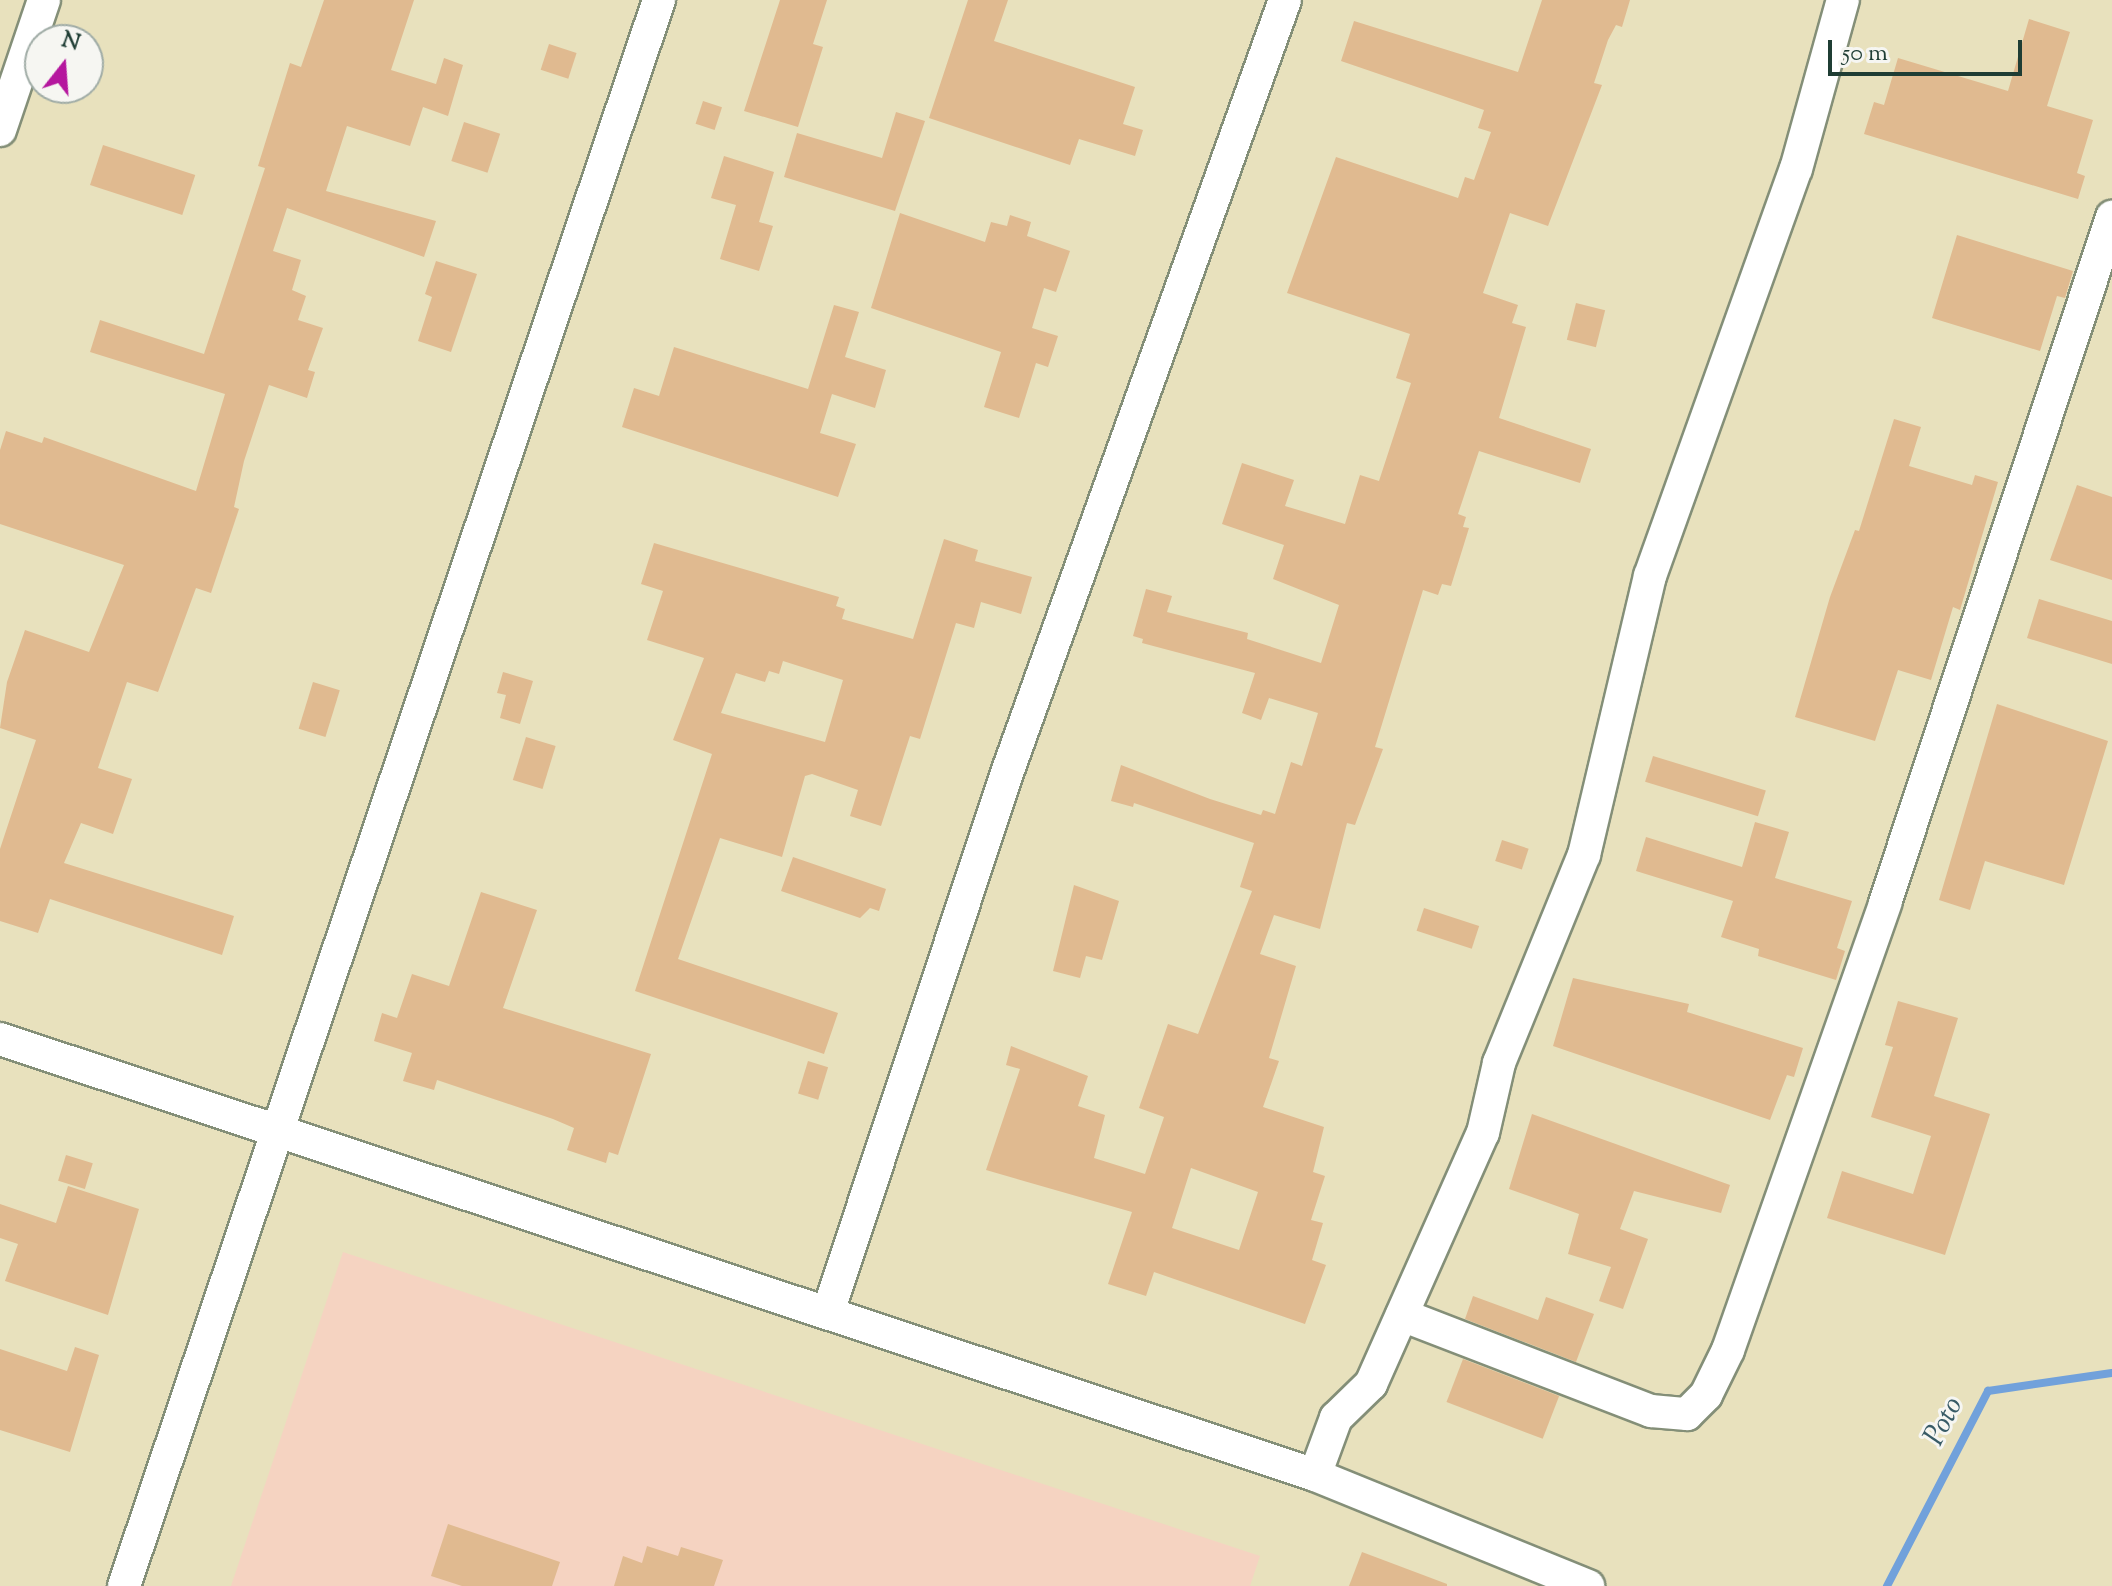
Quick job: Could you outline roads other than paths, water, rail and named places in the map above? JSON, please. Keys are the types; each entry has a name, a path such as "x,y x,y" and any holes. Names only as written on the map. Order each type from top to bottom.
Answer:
{"street":[{"path":"0,130 44,0"},
{"path":"124,1586 659,0"},
{"path":"828,1312 1007,773 1285,0"},
{"path":"1315,1475 1336,1418 1371,1384 1483,1133 1499,1063 1584,855 1650,576 1796,169 1843,0"},
{"path":"1402,1315 1651,1411 1687,1414 1706,1395 1728,1350 1885,903 2112,217"},
{"path":"0,1039 1315,1475 1588,1586"}],"waterway":[{"name":"Poto","path":"1887,1586 1988,1391 2112,1373"}]}
